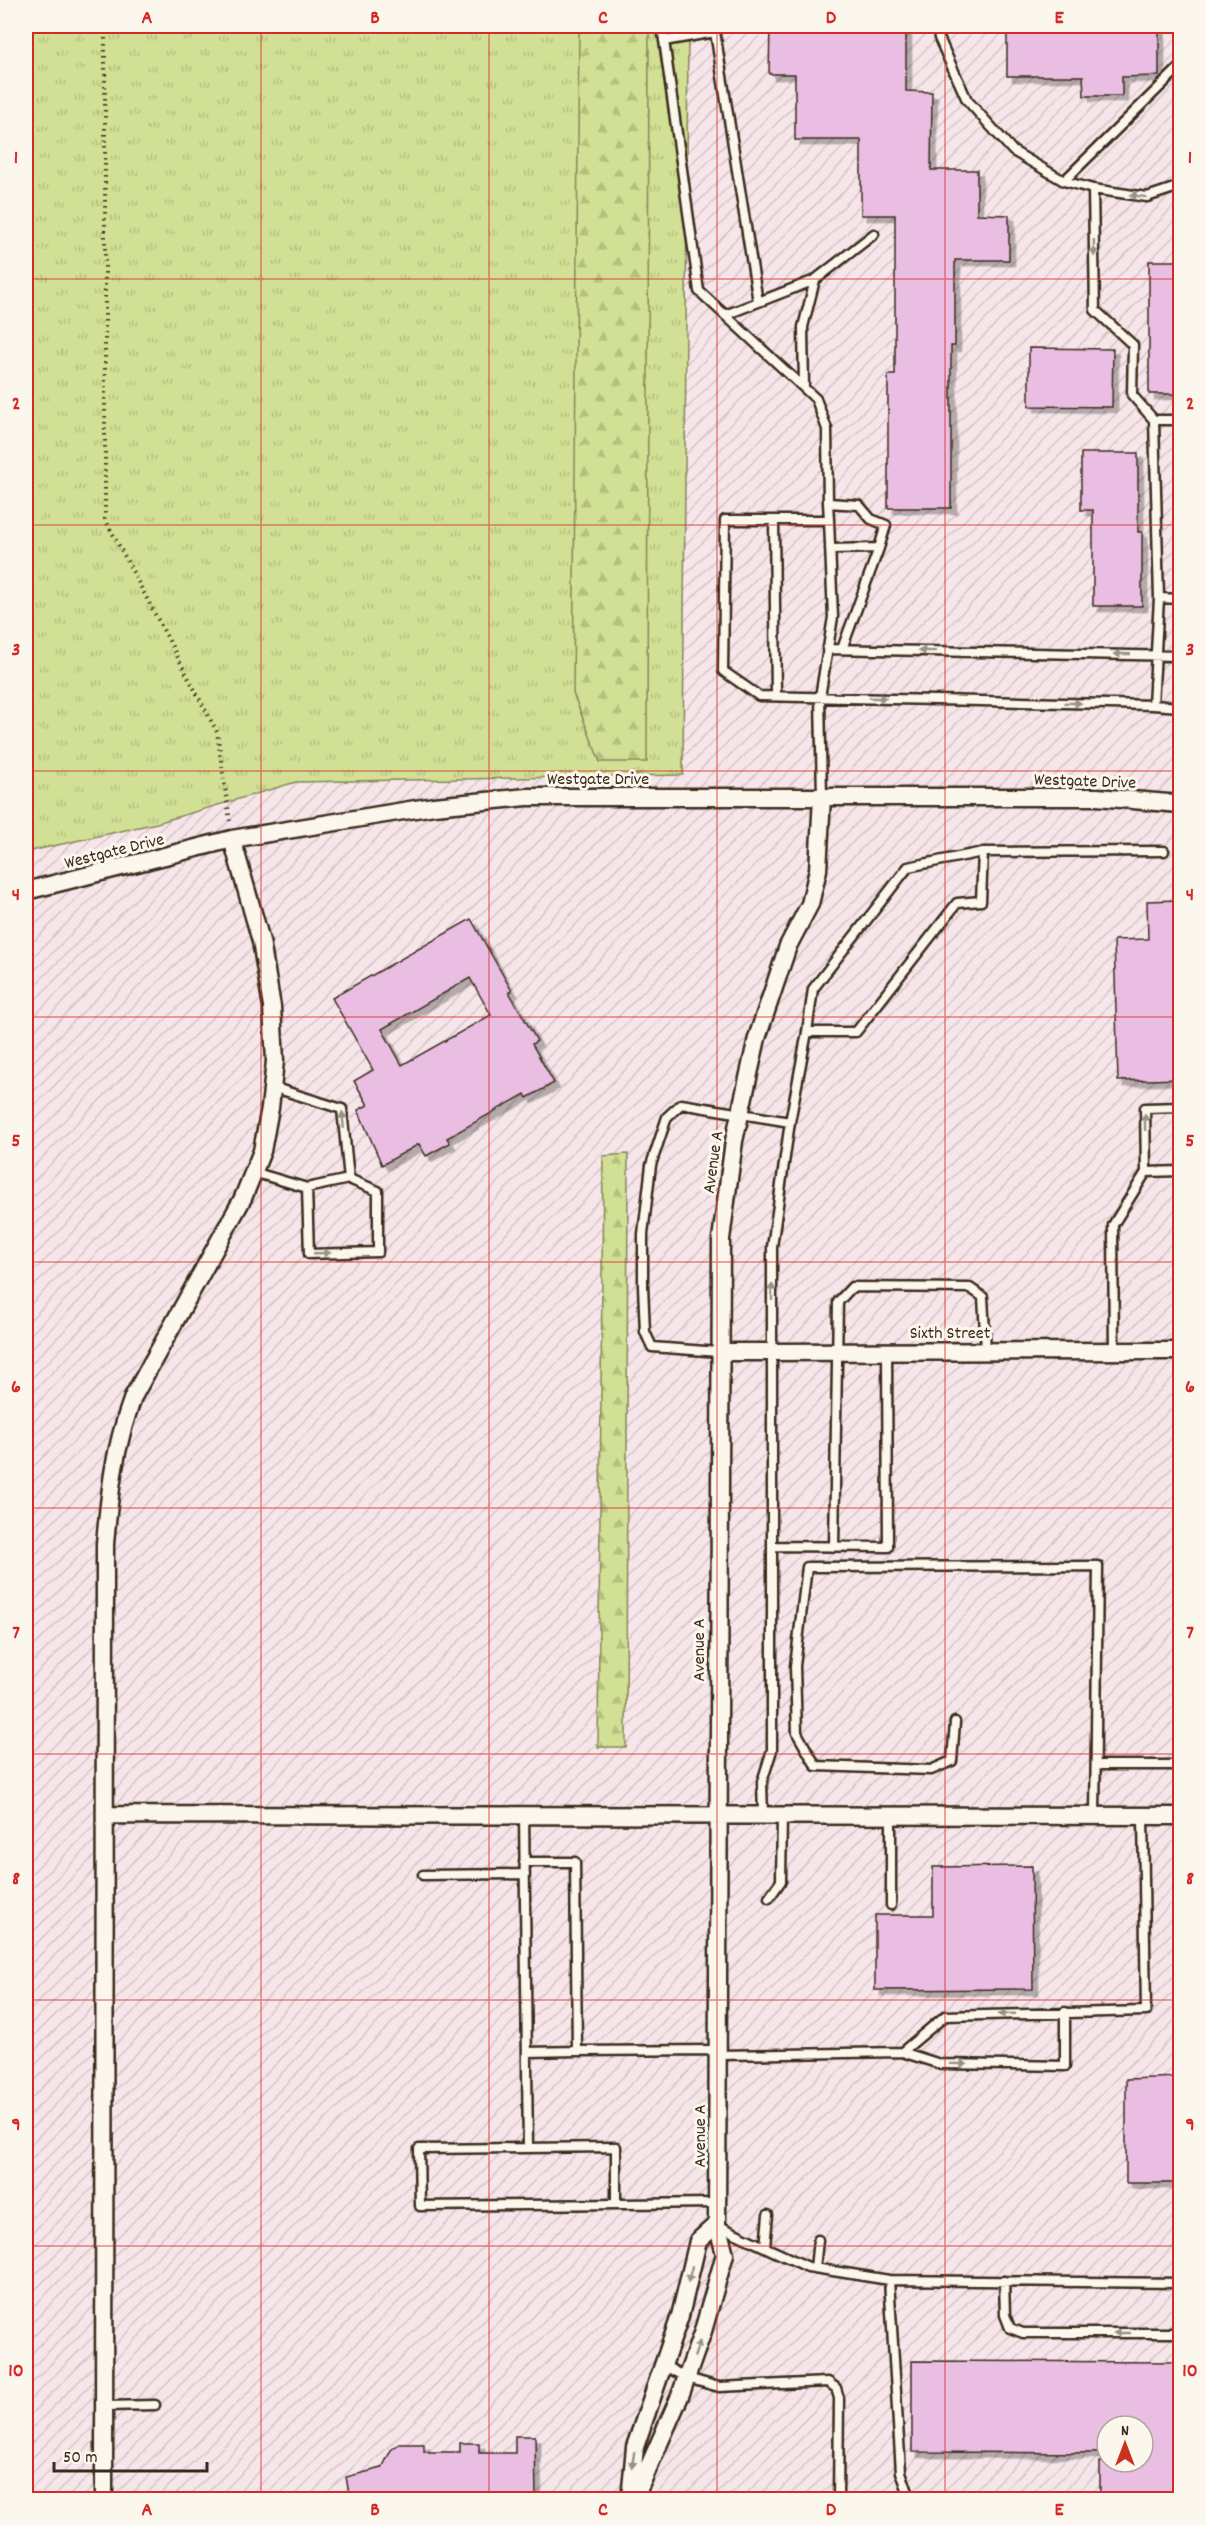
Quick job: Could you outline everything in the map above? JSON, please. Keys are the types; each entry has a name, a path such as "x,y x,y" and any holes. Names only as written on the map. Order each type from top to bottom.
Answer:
{"street":[{"name":"Westgate Drive","path":"26,891 232,839 434,806 526,797 1098,797 1180,804"},
{"name":"Avenue A","path":"717,2224 719,2203 717,1816 721,1239 740,1115 757,1038 788,946 810,904 818,870 822,797"},
{"path":"104,2499 105,1544 112,1468 133,1397 243,1198 262,1150 275,1060 272,1007 261,941 232,839"},
{"name":"Sixth Street","path":"719,1352 1180,1351"},
{"path":"105,1815 1180,1816"},
{"path":"717,2224 725,2254 687,2378 632,2499 635,2447 680,2316 698,2241 717,2224"}],"lane":[{"path":"662,26 699,291 816,399 827,429 833,617 820,697 822,797"},
{"path":"937,26 939,38 967,100 1013,151 1064,181 1094,189 1147,197 1180,186"},
{"path":"664,41 715,32 758,302"},
{"path":"1064,181 1180,67"},
{"path":"1094,189 1095,310 1132,345 1132,395 1154,420 1159,598 1153,705"},
{"path":"725,315 815,280 874,234"},
{"path":"804,387 803,327 815,280"},
{"path":"1154,420 1180,420"},
{"path":"828,503 859,505 871,519 886,525 843,649"},
{"path":"829,520 725,520 723,671 759,696 1180,707"},
{"path":"774,520 776,696"},
{"path":"830,549 879,548"},
{"path":"1159,598 1180,599"},
{"path":"827,649 1180,656"},
{"path":"763,1816 762,1782 772,1750 772,1247 813,988 908,867 983,852 1164,851"},
{"path":"807,1032 856,1032 957,903 981,901 983,852"},
{"path":"272,1087 342,1109 349,1179"},
{"path":"719,1352 652,1347 645,1332 643,1234 651,1165 667,1117 681,1104 790,1122"},
{"path":"1114,1351 1113,1225 1146,1172 1145,1108 1180,1107"},
{"path":"1146,1172 1180,1170"},
{"path":"253,1172 307,1188 349,1179 378,1191 378,1252 309,1254 307,1188"},
{"path":"834,1547 838,1302 852,1287 970,1288 983,1297 986,1351"},
{"path":"772,1546 888,1547 887,1352"},
{"path":"955,1722 951,1761 931,1770 816,1766 797,1733 795,1666 807,1567 1098,1566 1095,1816"},
{"path":"1096,1765 1180,1765"},
{"path":"524,1815 528,2148"},
{"path":"769,1898 781,1881 782,1816"},
{"path":"891,1816 891,1905"},
{"path":"902,2052 945,2016 1146,2011 1143,1816"},
{"path":"524,1862 575,1862 577,2051"},
{"path":"423,1875 525,1874"},
{"path":"526,2052 902,2052 940,2064 1065,2066 1065,2012"},
{"path":"616,2204 616,2147 419,2149 420,2206 719,2203"},
{"path":"765,2247 768,2215"},
{"path":"717,2224 815,2268 890,2280 1180,2283"},
{"path":"815,2268 819,2240"},
{"path":"890,2280 900,2472 908,2492 915,2499"},
{"path":"1004,2281 1005,2316 1010,2328 1023,2333 1180,2333"},
{"path":"663,2365 687,2378 719,2387 828,2382 836,2388 839,2398 838,2499"},
{"path":"104,2406 155,2405"}],"path":[{"path":"105,26 105,519 216,732 232,839"}],"shaded area":[{"path":"26,26 1180,26 1180,2499 26,2500"}],"green space":[{"path":"26,26 688,26 683,775 296,782 157,823 26,852"},
{"path":"579,26 649,26 647,762 600,762 573,693"},
{"path":"628,1154 626,1747 598,1747 603,1156"}],"building":[{"path":"770,26 906,26 906,91 932,92 931,170 977,170 977,214 1009,215 1009,260 955,260 955,346 951,346 951,508 888,508 888,375 895,375 895,215 861,215 861,140 795,140 795,74 769,74"},
{"path":"1007,26 1159,27 1159,76 1122,77 1122,96 1084,96 1083,76 1007,76"},
{"path":"1149,261 1180,261 1180,394 1149,394"},
{"path":"1029,348 1113,349 1112,407 1029,406"},
{"path":"1081,453 1138,453 1138,532 1142,532 1142,606 1093,606 1093,510 1081,510"},
{"path":"1180,900 1180,1079 1118,1081 1114,940 1148,939 1147,901"},
{"path":"471,919 512,991 509,992 537,1041 532,1044 554,1083 527,1098 525,1094 447,1138 450,1143 426,1156 419,1144 382,1165 358,1110 368,1105 354,1081 373,1070 332,998","holes":["470,978 491,1015 402,1065 382,1029"]},
{"path":"1032,1866 1033,1989 875,1990 875,1915 933,1915 933,1867"},
{"path":"1180,2077 1180,2183 1126,2183 1126,2079"},
{"path":"912,2361 1180,2362 1180,2499 1100,2499 1100,2474 1155,2474 1155,2414 1095,2414 1095,2453 912,2452"},
{"path":"515,2436 535,2436 536,2499 350,2499 346,2477 382,2468 391,2450 399,2444 424,2444 424,2452 460,2452 460,2443 479,2443 479,2453 515,2453"}]}
